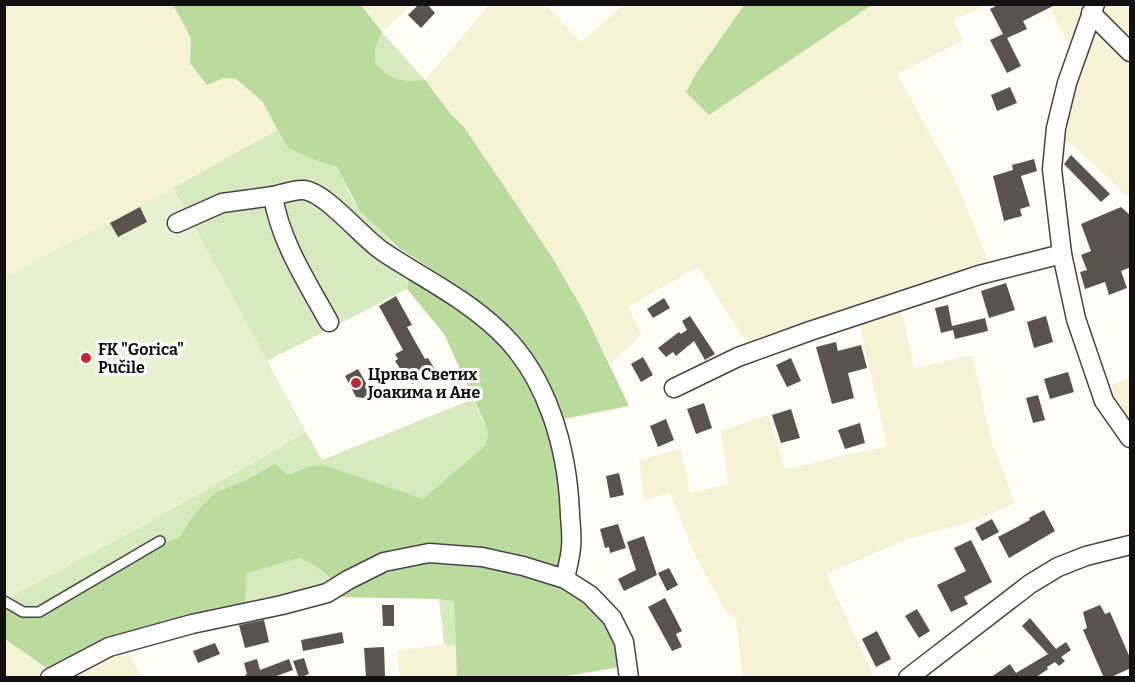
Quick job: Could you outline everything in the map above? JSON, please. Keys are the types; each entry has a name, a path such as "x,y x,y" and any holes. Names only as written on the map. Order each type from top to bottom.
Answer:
{"street":[{"path":"1131,52 1093,9 1067,82 1056,128 1052,169 1062,254 1076,319 1104,401 1131,438"},
{"path":"177,223 222,203 303,189 317,194 382,250 466,303 500,331 518,352 538,382 562,447 569,491 571,547 565,579"},
{"path":"273,196 276,218 329,322"},
{"path":"674,388 738,357 810,331 979,275 1062,254"},
{"path":"908,678 1030,584 1058,567 1086,556 1131,545"},
{"path":"50,678 109,647 192,624 327,593 384,562 429,553 482,557 523,566 565,579 590,595 612,618 624,642 628,678"}],"lane":[{"path":"4,601 23,612 39,612 160,541"}],"shaded area":[{"path":"5,5 173,5 191,38 190,63 224,78 235,79 262,100 279,129 5,277"},
{"path":"361,5 411,5 382,32"},
{"path":"489,5 546,5 581,42 623,5 745,5 709,115 872,5 987,5 953,20 963,40 897,74 955,179 988,260 747,343 698,267 628,307 641,335 611,364 552,257 464,127 450,113 425,80"},
{"path":"1048,5 1130,5 1130,199 1072,144 1063,142 1064,123 1082,49 1069,44"},
{"path":"902,309 914,368 972,355 991,439 1015,503 973,521 908,539 826,574 874,677 743,677 736,620 726,612 695,555 670,493 644,500 639,460 681,449 690,493 728,484 721,431 768,415 785,469 887,446 859,323"},
{"path":"1130,378 1130,420 1111,385"},
{"path":"4,639 49,670 34,677 5,677"},
{"path":"444,644 456,646 457,677 400,677 397,651"},
{"path":"127,649 141,677 61,678 112,654"}],"green space":[{"path":"745,4 872,5 709,115 686,92 697,72"},
{"path":"173,5 361,5 382,32 375,48 375,63 387,74 397,79 425,80 450,113 464,127 552,257 585,314 629,406 563,419 551,386 532,357 501,319 399,248 360,211 337,167 288,148 262,101 236,79 224,78 207,85 190,63 191,38"},
{"path":"382,32 425,80 397,79 387,74 375,63 375,48"},
{"path":"279,129 288,148 337,167 358,207 401,254 407,275 407,289 267,361 173,188"},
{"path":"173,188 306,432 135,530 5,600 5,277"},
{"path":"409,276 451,300 491,333 524,372 546,419 562,490 563,562 555,585 582,601 600,617 612,637 621,667 560,677 457,677 454,601 333,597 331,579 316,566 299,558 247,573 245,605 49,670 5,639 4,606 23,617 36,605 118,558 179,538 195,513 216,492 246,480 275,464 287,475 310,466 323,465 423,499 486,445 488,433 483,419 444,334 407,289"},
{"path":"473,399 488,433 487,445 423,500 323,465 310,466 286,475 246,480 216,492 195,513 179,538 118,558 36,605 23,618 5,606 4,600 135,530 306,432 322,460"},
{"path":"299,558 316,566 331,580 331,586 245,605 246,573"},
{"path":"439,599 454,601 456,646 444,644"}],"building":[{"path":"419,4 427,4 435,13 421,28 408,15"},
{"path":"1000,4 1057,4 1023,21 1027,29 1007,38 1021,66 1007,73 990,40 1003,34 990,9"},
{"path":"1010,87 1017,103 997,111 991,95"},
{"path":"1071,155 1110,194 1101,202 1064,164"},
{"path":"1034,159 1037,171 1021,176 1030,206 1020,209 1022,216 1004,221 993,176 1013,170 1012,165"},
{"path":"140,207 147,222 118,237 110,223"},
{"path":"1121,207 1131,216 1131,267 1121,271 1127,288 1109,295 1105,282 1085,289 1080,272 1087,270 1081,255 1091,251 1081,224"},
{"path":"1006,283 1015,310 989,318 981,291"},
{"path":"396,296 412,325 407,327 425,359 428,358 434,368 429,371 430,374 412,384 395,361 398,359 395,354 403,350 379,306"},
{"path":"664,298 670,308 653,318 647,309"},
{"path":"948,305 952,326 985,318 988,331 955,339 953,330 941,333 935,308"},
{"path":"690,316 715,354 705,360 694,341 676,356 673,352 666,357 658,348 679,332 681,334 687,330 682,321"},
{"path":"1046,316 1053,342 1034,348 1027,322"},
{"path":"836,342 838,351 861,345 867,368 848,373 854,398 832,404 816,347"},
{"path":"643,357 653,375 641,382 631,364"},
{"path":"791,358 801,381 787,387 776,365"},
{"name":"Црква Светих Јоакима и Ане","path":"358,369 370,390 367,397 363,398 356,397 345,376"},
{"path":"1068,372 1074,392 1050,399 1044,379"},
{"path":"1038,395 1045,420 1033,423 1026,398"},
{"path":"704,403 712,428 696,434 687,409"},
{"path":"791,409 800,438 781,443 772,415"},
{"path":"666,419 674,440 658,447 650,426"},
{"path":"860,423 865,443 845,449 838,430"},
{"path":"619,473 624,495 610,498 606,476"},
{"path":"1044,510 1055,531 1009,558 998,537"},
{"path":"992,519 999,532 982,541 975,528"},
{"path":"618,524 626,548 610,553 609,547 605,548 600,529"},
{"path":"644,536 657,575 624,591 618,579 636,570 627,542"},
{"path":"971,540 992,582 964,597 968,604 951,612 937,585 966,571 954,548"},
{"path":"669,568 678,585 667,591 658,573"},
{"path":"665,598 682,631 676,634 682,647 672,651 648,607"},
{"path":"382,605 394,605 394,626 383,626"},
{"path":"1100,605 1105,614 1110,612 1131,660 1131,668 1109,678 1104,678 1083,630 1087,628 1083,612"},
{"path":"917,609 930,631 919,638 905,616"},
{"path":"1030,618 1056,649 1066,642 1071,650 1061,657 1065,661 1059,666 1055,662 1035,678 990,678 1010,664 1016,673 1048,654 1022,626"},
{"path":"264,620 269,642 245,648 239,625"},
{"path":"877,631 891,659 876,667 862,639"},
{"path":"342,632 344,643 303,651 301,640"},
{"path":"215,643 220,654 198,663 193,651"},
{"path":"384,647 385,676 366,677 364,648"},
{"path":"304,658 309,674 299,678 293,661"},
{"path":"257,659 260,670 289,659 293,670 271,678 242,678 247,674 244,663"}],"place":[{"name":"FK \"Gorica\" Pučile","path":"86,358"},
{"name":"Црква Светих Јоакима и Ане","path":"356,383"}]}
